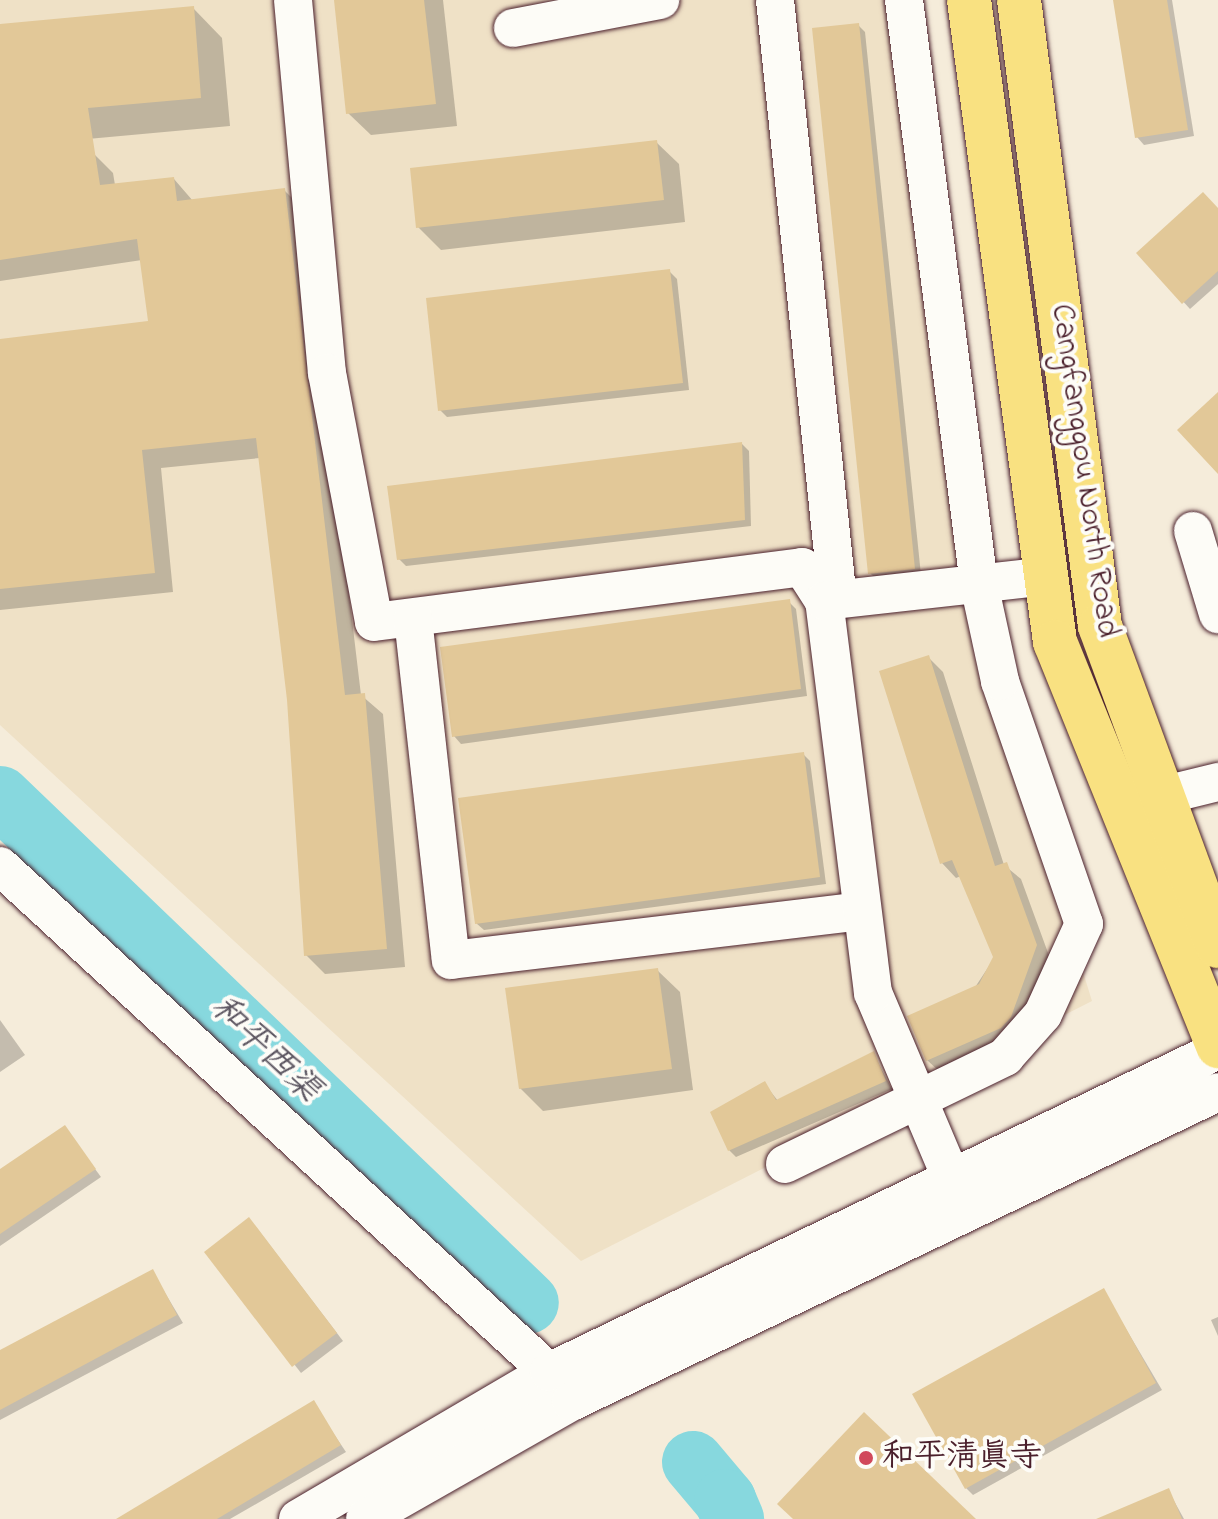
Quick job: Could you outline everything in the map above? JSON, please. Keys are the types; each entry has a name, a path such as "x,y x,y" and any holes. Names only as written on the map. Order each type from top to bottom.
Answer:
{"main road":[{"name":"Cangfanggou North Road","path":"969,0 1055,642 1218,1048"},
{"name":"Cangfanggou North Road","path":"1019,0 1100,626 1218,946"}],"street":[{"path":"293,0 327,373 374,622 802,567 831,601"},
{"path":"513,28 660,0"},
{"path":"775,0 859,911 873,993 950,1175"},
{"path":"785,1164 1005,1057 1043,1014 1084,924 1000,681 979,584 904,0"},
{"path":"1193,531 1218,614"},
{"path":"831,601 1046,576"},
{"path":"413,618 451,960 859,911"},
{"path":"1161,796 1218,782"},
{"path":"0,866 560,1387"},
{"path":"298,1519 560,1387 950,1175 1218,1048"},
{"path":"365,1519 560,1387 1218,1092"}],"shaded area":[{"path":"0,0 918,0 979,637 1092,1001 581,1261 0,725"}],"building":[{"path":"334,0 424,0 436,104 346,114"},
{"path":"1113,0 1167,0 1188,130 1135,138"},
{"path":"194,6 201,98 88,108 100,185 174,177 177,201 285,188 345,695 365,693 387,949 304,956 287,700 256,438 142,450 155,573 0,589 0,339 148,321 137,239 0,260 0,24"},
{"path":"859,23 915,569 868,574 812,28"},
{"path":"657,140 664,200 416,228 410,168"},
{"path":"1203,192 1218,208 1218,271 1182,304 1136,253"},
{"path":"670,269 683,383 438,411 426,298"},
{"path":"1218,392 1218,474 1177,430"},
{"path":"742,442 745,520 397,560 387,486"},
{"path":"790,599 801,689 452,737 440,647"},
{"path":"929,655 995,866 1007,862 1037,945 1011,1017 1001,1028 926,1061 907,1016 979,984 993,957 952,860 940,864 879,671"},
{"path":"804,752 820,877 475,924 458,798"},
{"path":"658,968 672,1069 519,1089 505,988"},
{"path":"874,1051 886,1081 728,1151 710,1112 765,1081 776,1100"},
{"path":"65,1125 96,1169 0,1234 0,1169"},
{"path":"249,1217 337,1333 292,1367 204,1252"},
{"path":"153,1269 177,1315 0,1410 0,1350"},
{"path":"1104,1288 1156,1383 965,1489 912,1394"},
{"path":"314,1400 341,1445 217,1519 116,1519"},
{"name":"和平清真寺","path":"864,1412 976,1519 793,1519 777,1504"},
{"path":"1169,1488 1182,1519 1096,1519"}],"waterway":[{"name":"和平西渠","path":"0,797 528,1303"},
{"name":"和平西渠","path":"693,1462 725,1500 733,1519"}],"place":[{"name":"和平清真寺","path":"866,1458"}]}
